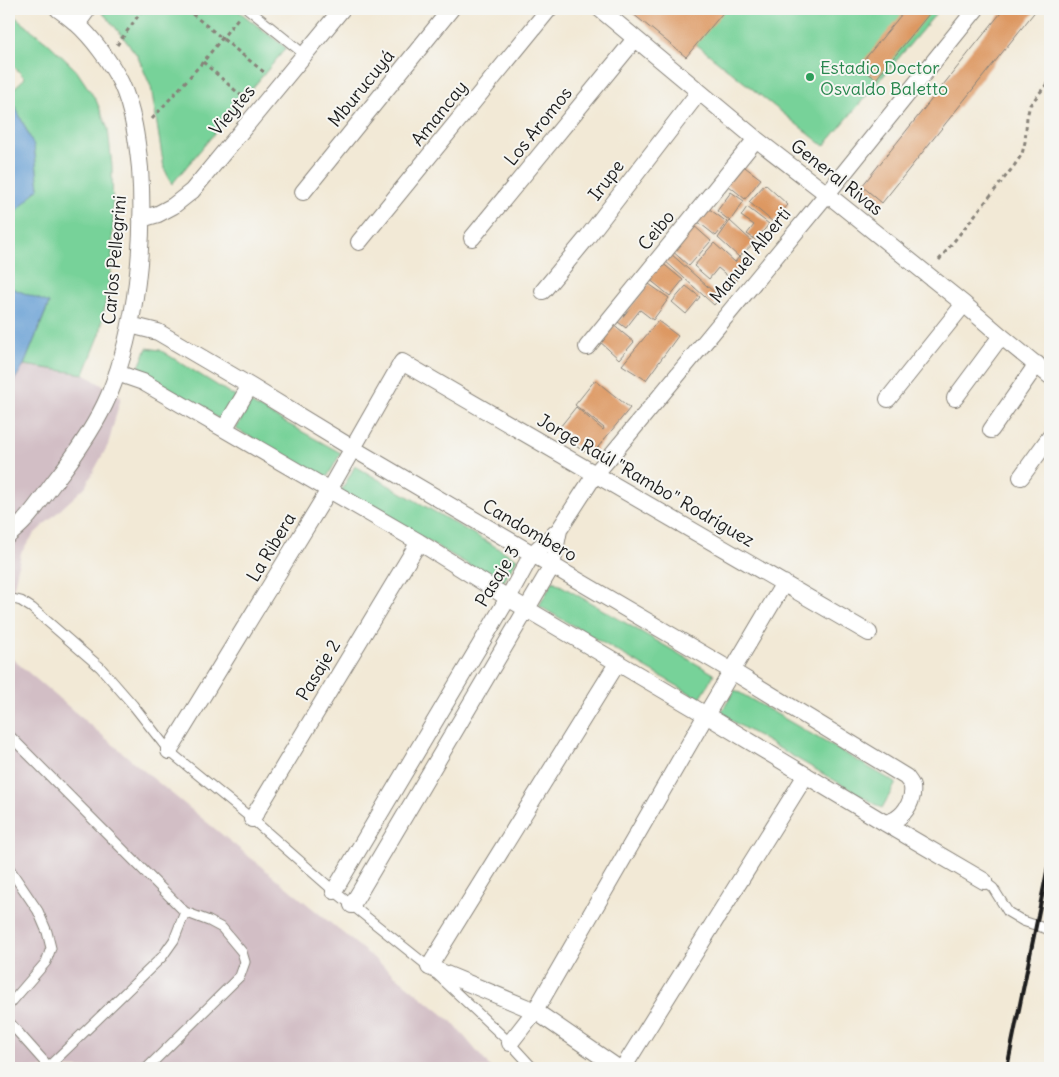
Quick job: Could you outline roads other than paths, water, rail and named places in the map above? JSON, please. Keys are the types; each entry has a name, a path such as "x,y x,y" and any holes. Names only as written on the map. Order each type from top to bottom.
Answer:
{"street":[{"name":"Carlos Pellegrini","path":"9,535 25,520 81,445 97,420 117,373 130,325 135,294 141,219 141,186 136,136 131,113 121,83 106,59 77,24 58,9"},
{"path":"77,24 88,9"},
{"name":"Vieytes","path":"141,219 158,214 173,206 192,191 342,9"},
{"name":"Mburucuyá","path":"303,192 451,9"},
{"name":"Amancay","path":"359,242 549,9"},
{"name":"General Rivas","path":"600,9 756,139 964,304 1050,376"},
{"name":"Manuel Alberti","path":"559,530 596,473 827,194 976,9"},
{"name":"Los Aromos","path":"472,238 635,39"},
{"name":"Irupe","path":"543,291 586,239 699,92"},
{"name":"Ceibo","path":"587,347 756,139"},
{"path":"888,399 964,304"},
{"name":"Candombero","path":"130,325 158,332 732,671 906,777 912,786 912,798 908,806 896,819 885,823"},
{"path":"955,398 1001,336"},
{"name":"Jorge Raúl \"Rambo\" Rodríguez","path":"402,362 869,633"},
{"name":"La Ribera","path":"170,751 329,490 402,362"},
{"path":"991,430 1037,364"},
{"path":"117,373 143,382 419,542 508,598 984,881"},
{"path":"224,429 250,386"},
{"path":"1022,477 1050,436"},
{"path":"352,905 552,566 559,530"},
{"name":"Pasaje 3","path":"334,891 508,598 532,554 559,530"},
{"name":"Pasaje 2","path":"252,819 419,542"},
{"path":"510,1044 535,1011 706,714 784,583"},
{"path":"618,662 428,967 535,1011 618,1068"},
{"path":"623,1068 806,775"}],"lane":[{"path":"248,9 304,54"},
{"path":"9,598 21,601 32,608 100,667 170,751 252,819 334,891 428,967 533,1068"},
{"path":"9,735 185,912 222,928 242,952 245,962 240,976 147,1068"},
{"path":"9,868 38,911 47,932 51,948 46,962 9,1005"},
{"path":"984,881 993,888 1008,912 1023,921 1050,930"},
{"path":"9,1022 48,1068 162,957 174,940 185,912"}],"water":[{"path":"9,93 34,146 39,188 9,219"},
{"path":"9,287 49,303 24,365 9,389"}],"railway":[{"path":"1007,1068 1050,857"}],"place":[{"name":"Estadio Doctor Osvaldo Baletto","path":"810,77"}]}
